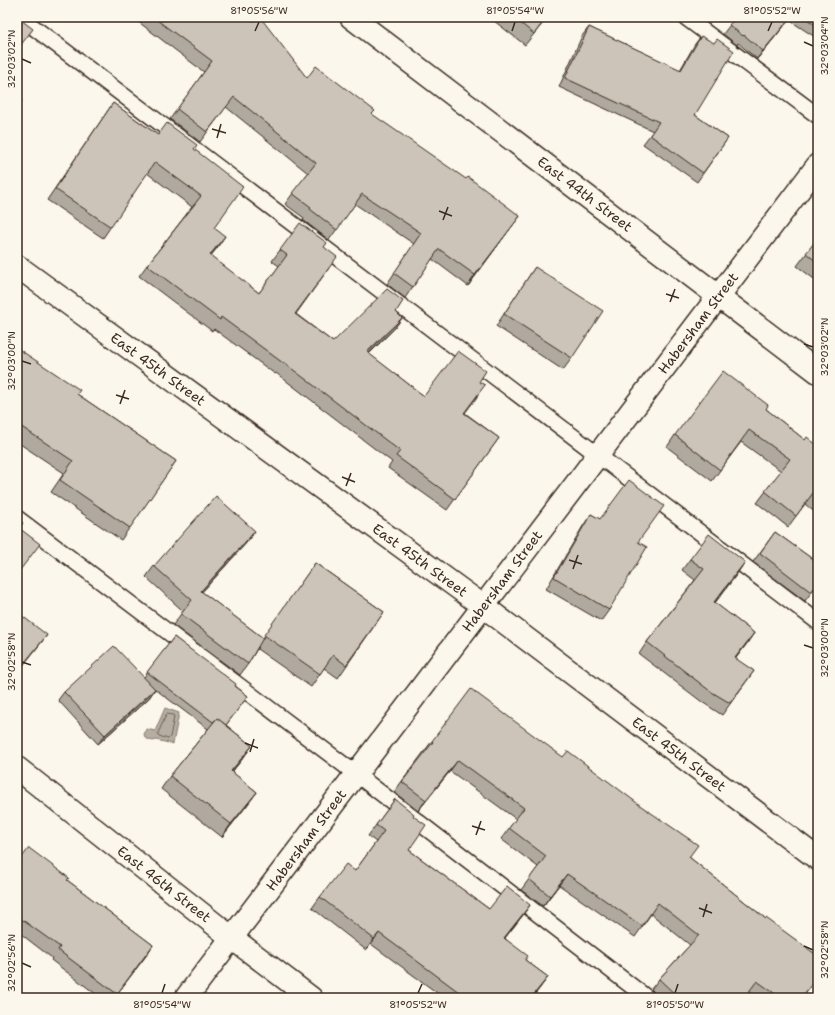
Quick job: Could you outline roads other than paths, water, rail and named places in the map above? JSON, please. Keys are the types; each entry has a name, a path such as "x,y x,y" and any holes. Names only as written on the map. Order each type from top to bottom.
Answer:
{"street":[{"name":"East 44th Street","path":"351,17 818,372"},
{"name":"Habersham Street","path":"186,998 818,165"},
{"name":"East 45th Street","path":"17,266 483,606 818,859"},
{"name":"East 46th Street","path":"17,768 232,938 311,998"}],"lane":[{"path":"20,17 818,622"},
{"path":"685,17 818,116"},
{"path":"17,518 356,774 647,998"}],"water":[{"path":"165,708 179,713 173,744 156,740 153,741 145,738 144,734 147,729 155,731"}]}
